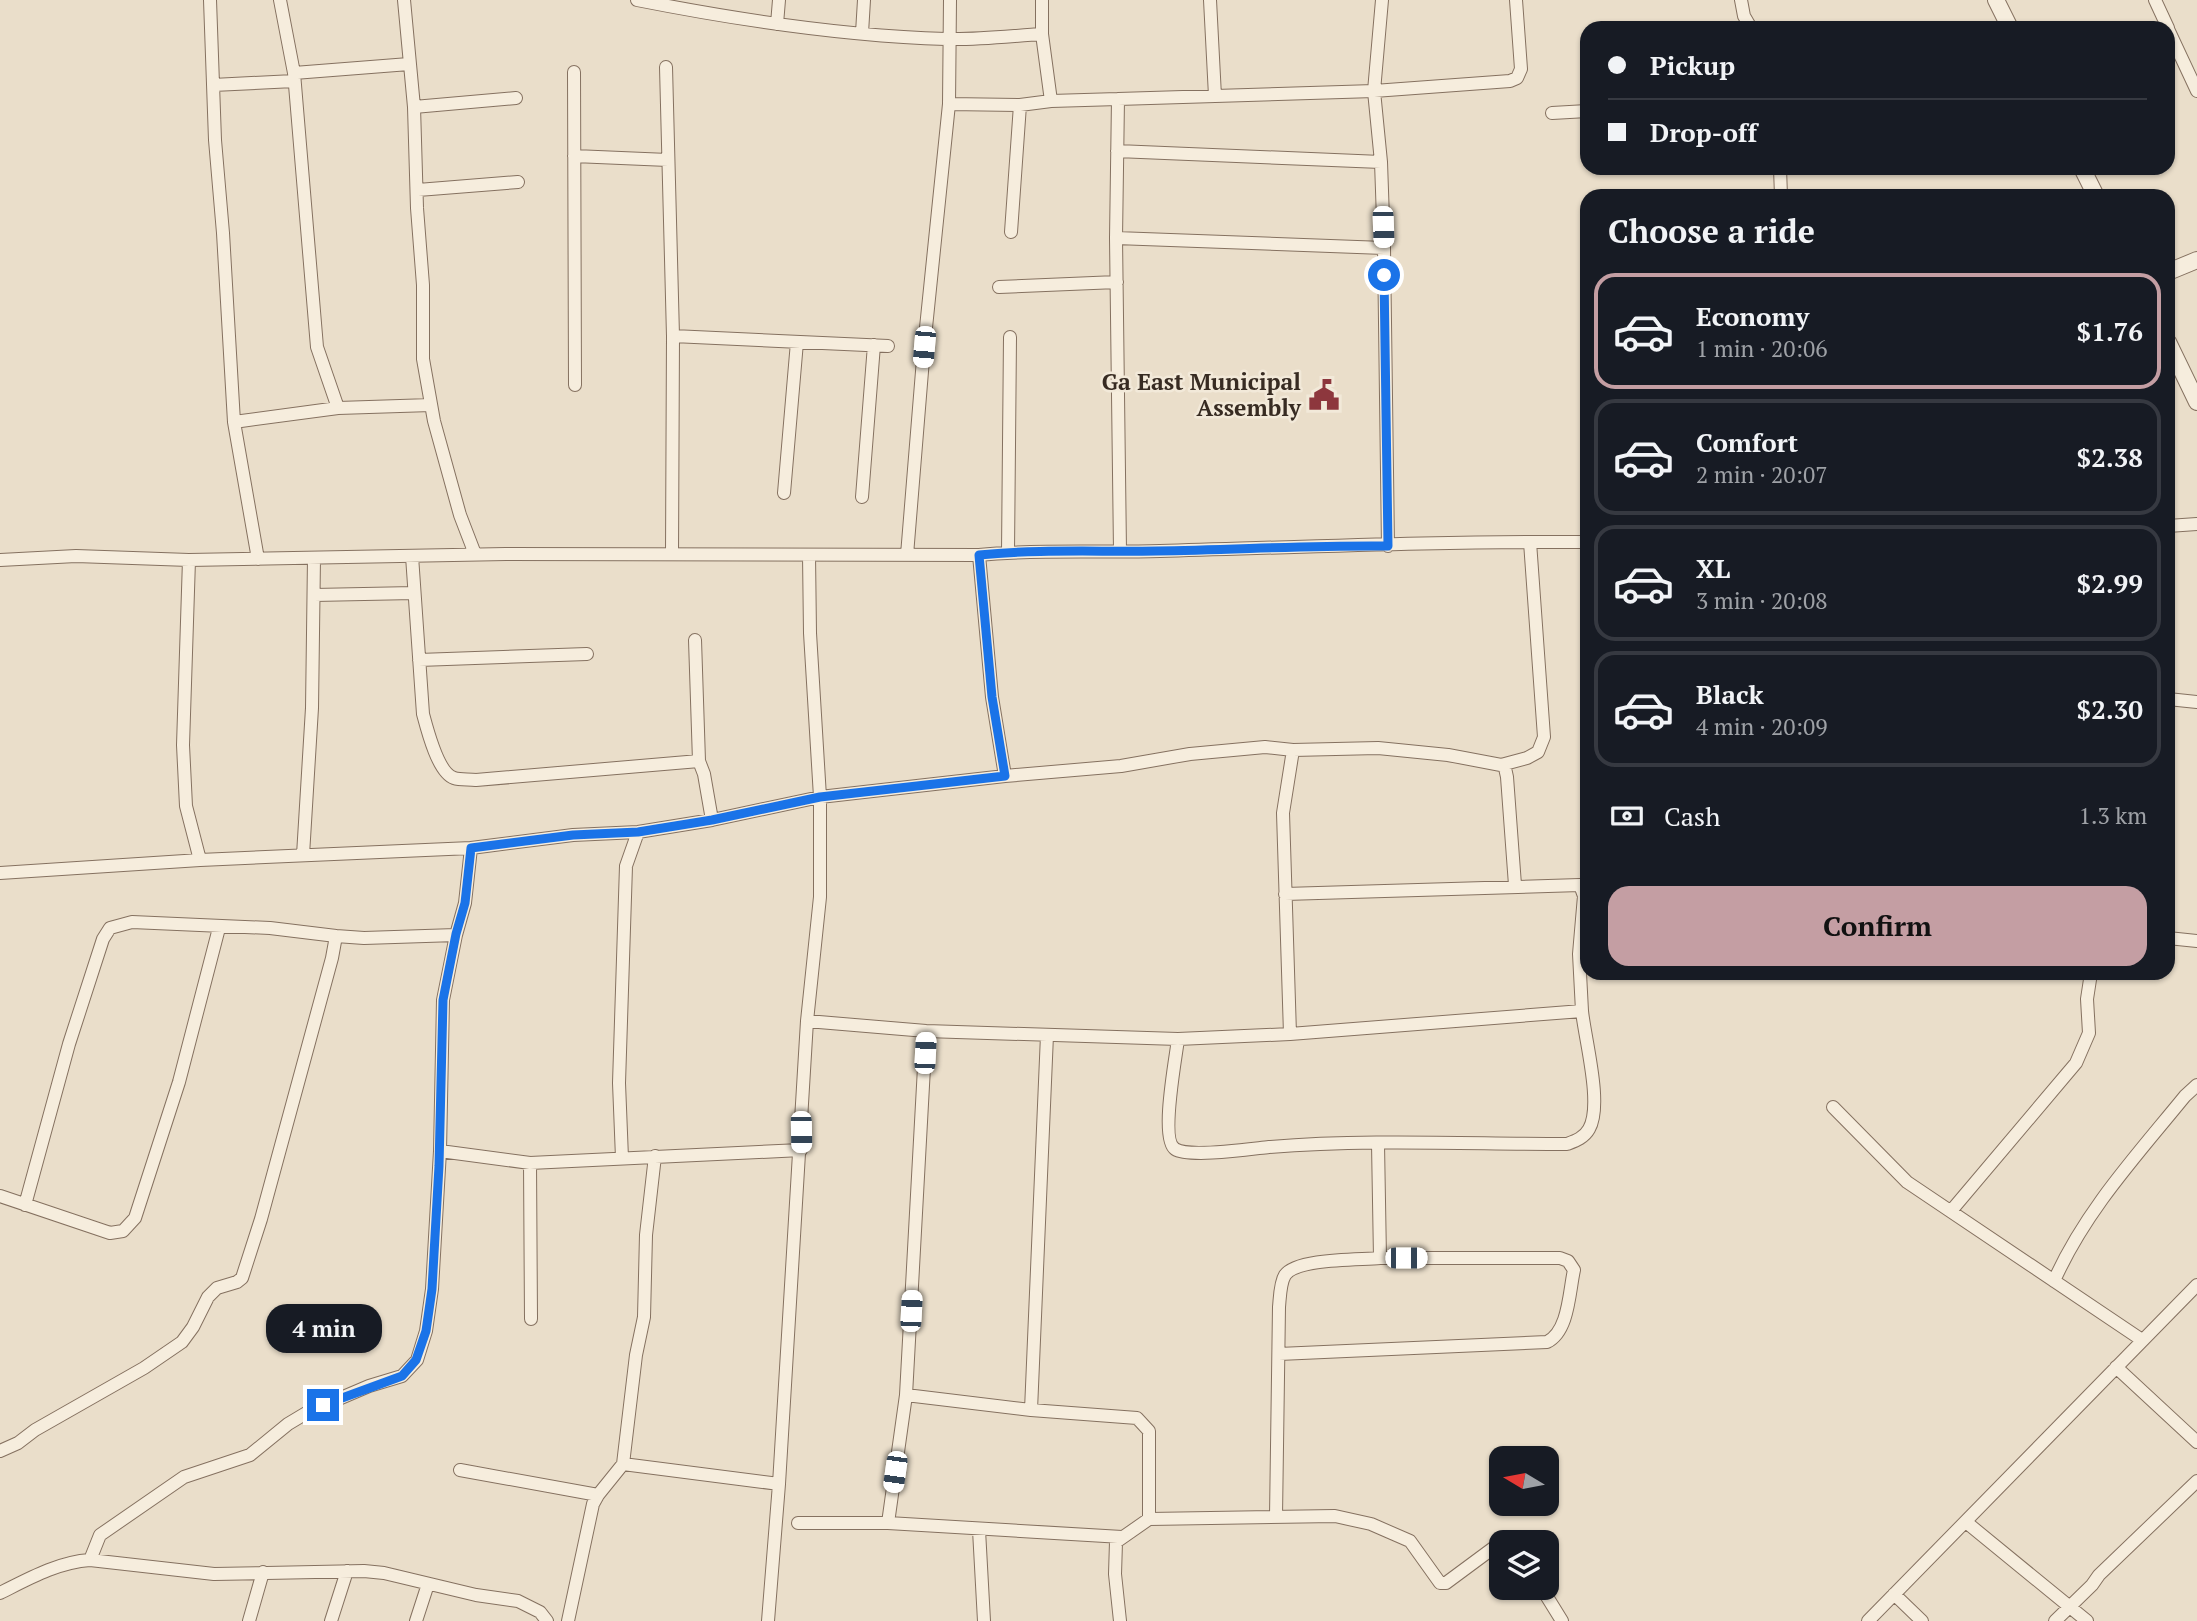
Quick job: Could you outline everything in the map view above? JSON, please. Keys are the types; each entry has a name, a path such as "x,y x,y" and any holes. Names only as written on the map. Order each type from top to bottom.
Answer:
{"street":[{"path":"210,0 212,85 234,422 258,559"},
{"path":"280,0 294,77 317,347 338,408"},
{"path":"404,0 414,107 418,190 416,208 423,285 423,359 431,405 460,515 475,554"},
{"path":"637,0 695,6 777,24 862,33 948,39 1042,34"},
{"path":"777,24 779,0"},
{"path":"862,33 864,0"},
{"path":"907,555 924,347 949,104 950,0"},
{"path":"1042,0 1042,34 1051,101"},
{"path":"1210,0 1214,96"},
{"path":"1382,0 1374,91 1381,162 1384,248 1388,546"},
{"path":"949,104 1020,105 1051,101 1374,91 1514,80 1521,69 1516,0"},
{"path":"1741,0 1747,21"},
{"path":"1996,0 2006,21"},
{"path":"2155,0 2165,21"},
{"path":"2175,43 2197,91"},
{"path":"212,85 409,64"},
{"path":"666,67 673,336 672,554"},
{"path":"574,72 575,386"},
{"path":"414,107 516,98"},
{"path":"1118,99 1116,282 1120,551"},
{"path":"1011,232 1020,105"},
{"path":"1552,113 1580,111"},
{"path":"1117,152 1381,162"},
{"path":"574,156 668,160"},
{"path":"418,190 517,182"},
{"path":"1116,238 1384,248"},
{"path":"2175,269 2197,260"},
{"path":"999,286 1116,282"},
{"path":"673,336 888,346"},
{"path":"1008,552 1010,337"},
{"path":"784,493 797,342"},
{"path":"862,497 874,345"},
{"path":"2175,356 2197,402"},
{"path":"234,422 338,408 431,405"},
{"path":"2175,526 2197,524"},
{"path":"0,873 200,859 471,848 573,835 638,832 712,820 820,797 1121,766 1190,754 1265,747 1293,750 1378,748 1448,755 1501,765 1538,752 1544,737 1531,542"},
{"path":"0,560 76,556 258,559 475,554 979,555 1008,552 1580,542"},
{"path":"768,1621 801,1150 807,1021 820,897 820,797 810,633 809,555"},
{"path":"979,555 992,697 1005,776"},
{"path":"412,556 423,714 443,769 454,778 476,780 699,761"},
{"path":"303,855 312,708 314,558"},
{"path":"189,559 184,757 186,806 200,859"},
{"path":"314,595 414,593"},
{"path":"695,640 699,761 712,820"},
{"path":"419,660 587,654"},
{"path":"2175,700 2197,702"},
{"path":"1290,1034 1283,813 1293,750"},
{"path":"1501,765 1505,768 1507,777 1515,885"},
{"path":"622,1158 619,1083 626,866 638,832"},
{"path":"90,1560 100,1535 184,1477 250,1455 288,1424 308,1412 369,1386 402,1376 416,1360 426,1331 432,1289 440,1151 443,1000 465,903 471,848"},
{"path":"1285,894 1576,883 1580,886"},
{"path":"25,1205 69,1044 103,939 110,928 132,922 219,928 270,928 364,938 456,934"},
{"path":"0,1196 110,1233 122,1231 135,1217 179,1082 219,928"},
{"path":"0,1451 19,1443 35,1430 144,1368 182,1342 208,1297 217,1288 242,1278 272,1179 336,936"},
{"path":"2175,939 2197,941"},
{"path":"1580,942 1580,973"},
{"path":"1178,1039 1169,1111 1170,1138 1175,1149 1204,1153 1298,1145 1567,1144 1581,1138 1589,1129 1592,1116 1594,1082 1585,1036 1580,980"},
{"path":"1951,1211 2076,1063 2089,1033 2087,999 2090,980"},
{"path":"807,1021 926,1031 1178,1039 1290,1034 1582,1011"},
{"path":"888,1522 906,1395 926,1031"},
{"path":"1031,1410 1046,1035"},
{"path":"2054,1281 2067,1252 2113,1184 2197,1085"},
{"path":"1833,1107 1907,1182 2142,1340"},
{"path":"1378,1144 1380,1258"},
{"path":"440,1151 530,1163 801,1150"},
{"path":"568,1621 593,1504 623,1464 636,1355 644,1317 646,1235 655,1156"},
{"path":"530,1163 531,1319"},
{"path":"1276,1516 1279,1307 1286,1274 1296,1267 1308,1264 1380,1258 1560,1258 1568,1261 1574,1270 1562,1325 1555,1338 1547,1342 1279,1354"},
{"path":"1868,1621 2197,1285"},
{"path":"2116,1367 2197,1442"},
{"path":"906,1395 1031,1410 1137,1418 1149,1431 1149,1519"},
{"path":"623,1464 779,1484"},
{"path":"460,1470 598,1495"},
{"path":"2055,1621 2092,1585 2098,1575 2197,1481"},
{"path":"1119,1621 1116,1542 1149,1519 1335,1516 1371,1524 1409,1541 1440,1583 1446,1583 1489,1551"},
{"path":"798,1523 888,1522 979,1530 1122,1537"},
{"path":"1966,1522 2087,1621"},
{"path":"979,1530 984,1621"},
{"path":"0,1593 41,1573 77,1561 90,1560 214,1574 347,1571 384,1573 476,1595 517,1601 540,1612 547,1621"},
{"path":"331,1621 347,1571"},
{"path":"249,1621 263,1572"},
{"path":"416,1621 428,1584"},
{"path":"1894,1594 1922,1621"},
{"path":"1549,1600 1562,1621"}],"place":[{"name":"Ga East Municipal Assembly","path":"1324,395"}],"route":[{"path":"323,1405 402,1376 416,1360 426,1331 432,1289 439,1166 443,1000 465,903 471,848 573,835 638,832 712,820 820,797 1005,776 992,697 979,555 1008,552 1388,546 1384,275"}]}
